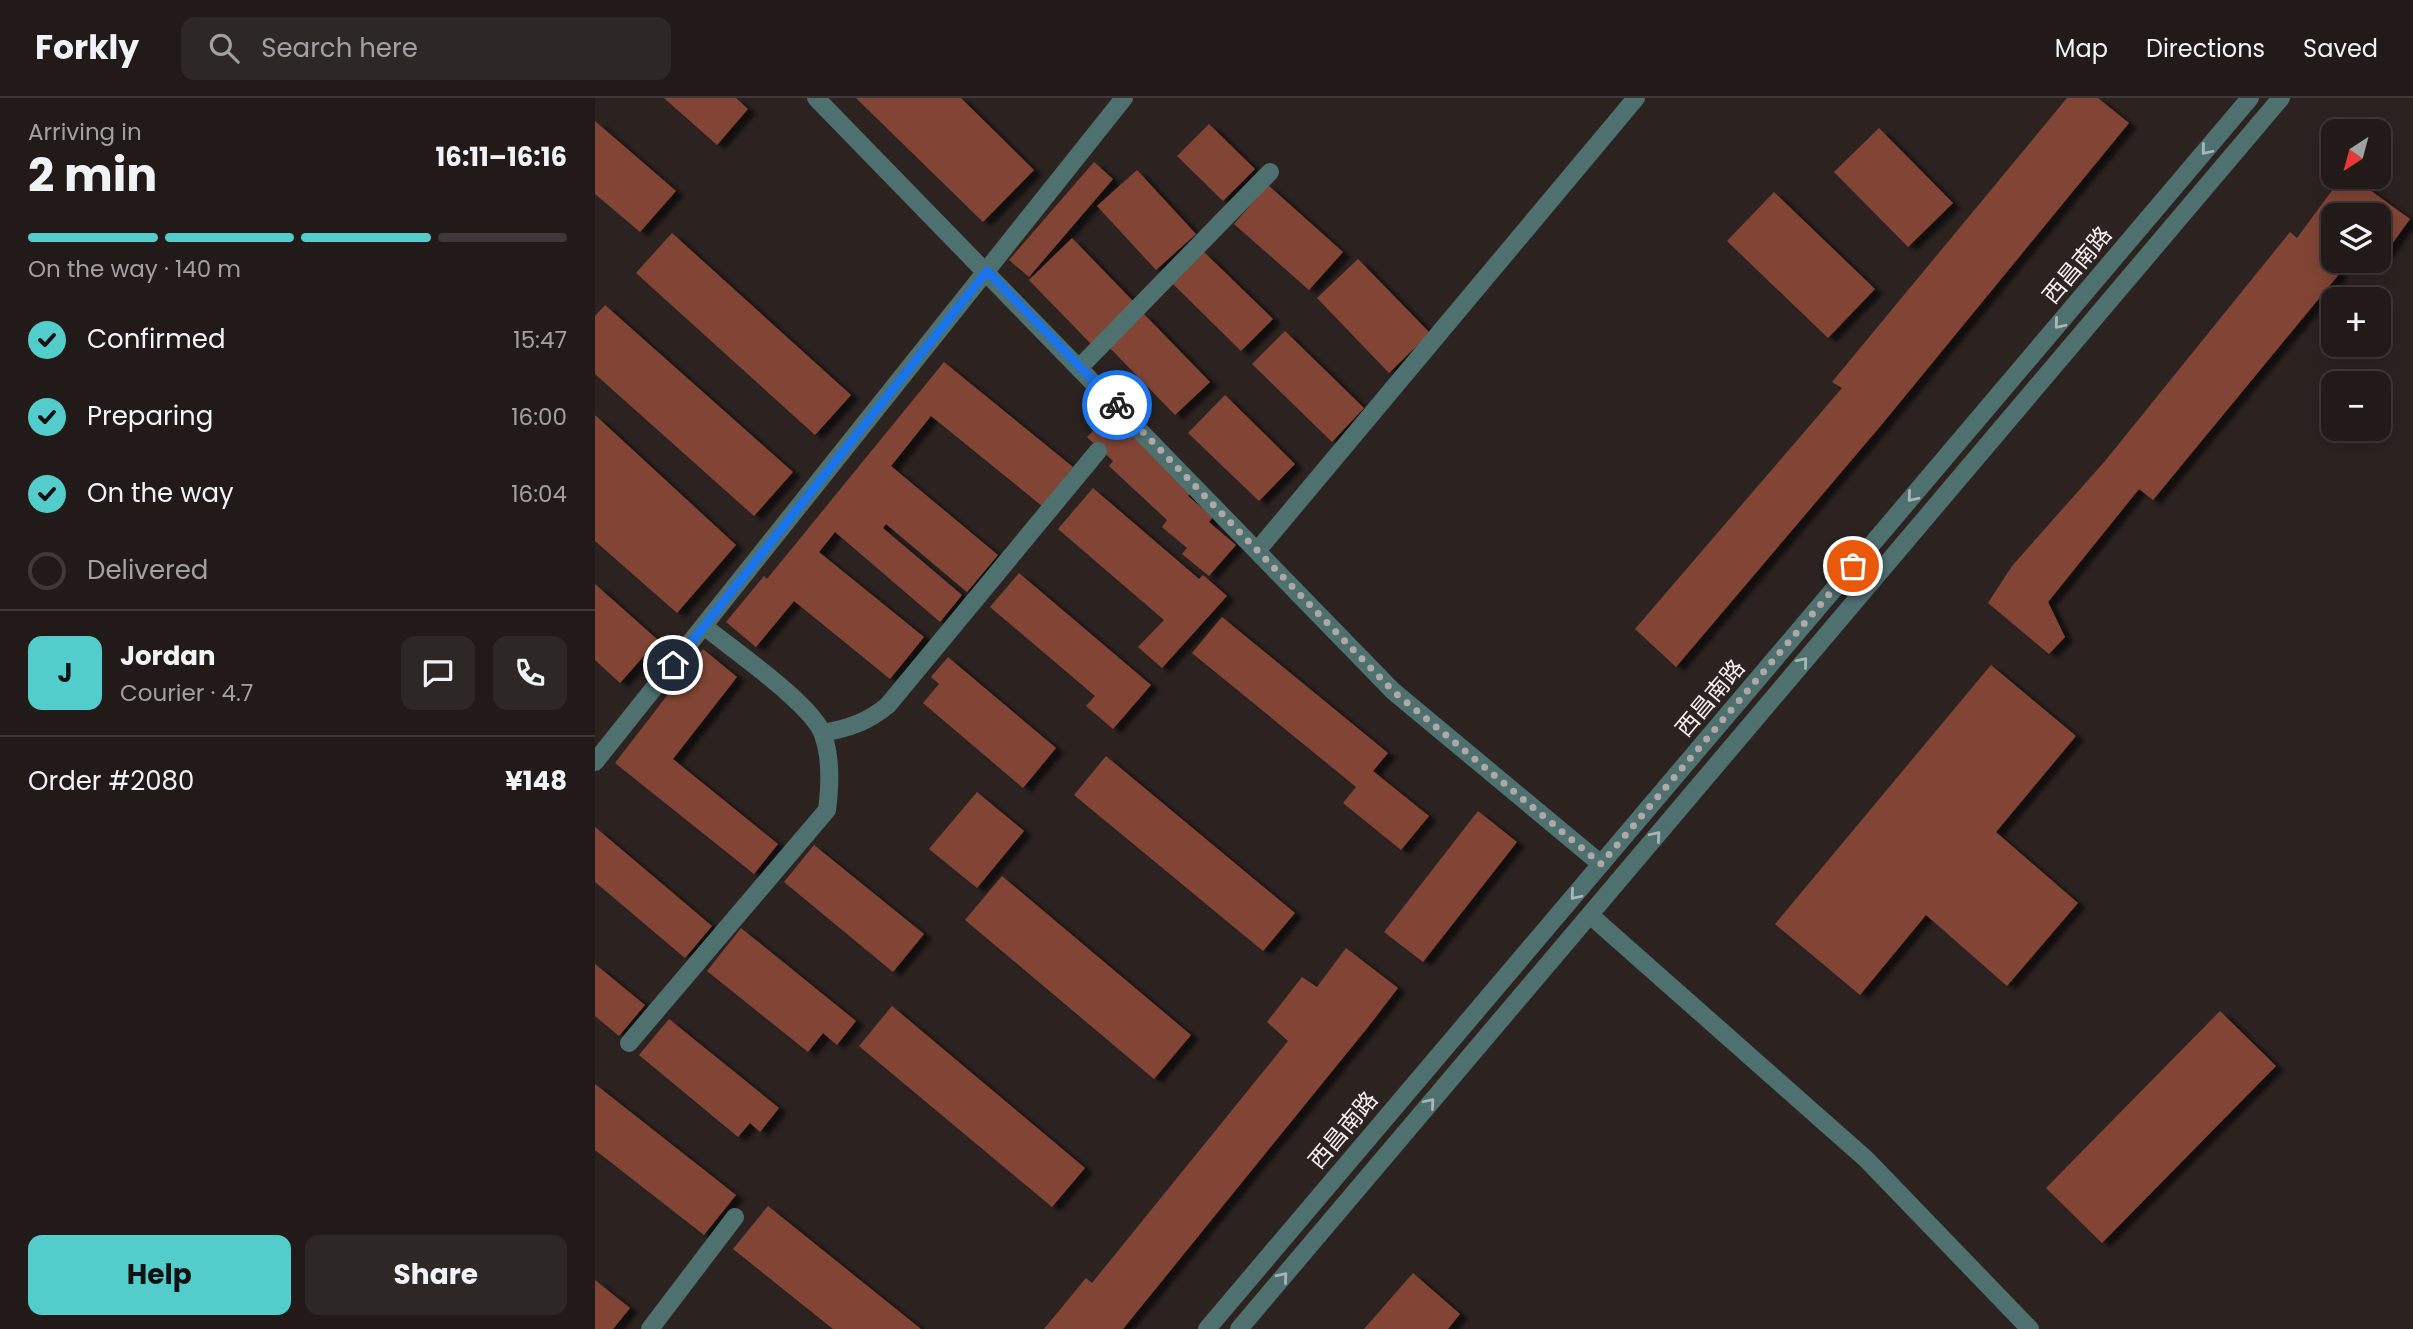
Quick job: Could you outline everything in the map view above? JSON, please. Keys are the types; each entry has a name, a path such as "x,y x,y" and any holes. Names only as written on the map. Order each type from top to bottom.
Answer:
{"street":[{"path":"816,98 1393,691 1601,864"},
{"path":"595,762 1124,98"},
{"path":"1257,551 1636,98"},
{"name":"西昌南路","path":"1207,1329 2250,98"},
{"name":"西昌南路","path":"1239,1329 2281,98"},
{"path":"1080,367 1270,172"},
{"path":"823,733 849,728 873,718 888,705 1098,451"},
{"path":"629,1043 827,810 830,790 823,733 805,708 704,626"},
{"path":"1590,915 1866,1159 2030,1329"},
{"path":"650,1329 735,1217"}],"building":[{"path":"664,98 736,98 748,109 717,145"},
{"path":"856,98 961,98 1034,170 983,222"},
{"path":"2067,98 2098,98 2129,123 1883,423 1676,667 1635,629 1842,388 1832,382"},
{"path":"595,121 676,191 640,232 595,194"},
{"path":"1209,124 1255,169 1223,201 1177,156"},
{"path":"1879,128 1953,203 1908,247 1834,172"},
{"path":"1094,162 1113,179 1029,277 1009,260"},
{"path":"1137,170 1196,234 1156,270 1097,206"},
{"path":"1268,185 1343,252 1309,290 1234,224"},
{"path":"2333,189 2369,189 2388,203 2323,203"},
{"path":"1774,192 1875,289 1828,338 1727,241"},
{"path":"2321,205 2321,273 2340,273 2328,287 2321,287 2321,296 2153,500 2139,489 2048,602 2065,637 2049,654 1988,603 2012,566 2105,461 2290,232 2297,238"},
{"path":"2391,205 2410,219 2391,245"},
{"path":"672,233 851,395 815,435 636,273"},
{"path":"1072,238 1134,302 1091,344 1029,280"},
{"path":"1204,252 1273,319 1241,351 1173,284"},
{"path":"1358,259 1430,333 1389,373 1317,298"},
{"path":"605,305 793,472 754,516 595,374 595,316"},
{"path":"1143,313 1210,382 1175,415 1108,346"},
{"path":"1285,331 1364,408 1332,442 1252,364"},
{"path":"944,362 1073,467 1042,506 931,416 891,466 998,555 967,592 886,524 883,528 962,595 940,622 835,532 819,552 924,637 890,679 794,601 756,647 726,622 764,576 767,579"},
{"path":"1225,395 1295,464 1259,501 1188,433"},
{"path":"1110,413 1191,492 1188,496 1213,517 1209,522 1236,545 1209,576 1182,554 1187,548 1162,527 1167,520 1109,466 1113,461 1087,437"},
{"path":"595,415 736,545 677,613 595,541"},
{"path":"1093,488 1199,579 1203,575 1227,596 1162,668 1138,647 1164,620 1058,529"},
{"path":"1019,573 1151,685 1113,729 1086,706 1095,696 990,607"},
{"path":"595,584 658,640 620,683 595,660"},
{"path":"1222,617 1388,753 1373,771 1429,816 1401,850 1343,803 1356,787 1192,653"},
{"path":"703,649 737,677 673,759 778,844 754,874 615,763"},
{"path":"948,657 1056,748 1023,788 923,703 939,684 931,677"},
{"path":"1991,665 2076,736 1996,832 2078,903 2007,986 1926,915 1860,995 1775,924"},
{"path":"1106,756 1295,913 1263,951 1074,795"},
{"path":"977,792 1024,831 977,888 929,849"},
{"path":"1478,811 1517,842 1423,962 1384,932"},
{"path":"595,827 712,926 685,958 595,882"},
{"path":"814,845 924,934 893,972 784,882"},
{"path":"1002,876 1191,1035 1154,1079 965,920"},
{"path":"741,928 856,1021 837,1045 823,1033 808,1052 707,971"},
{"path":"1346,948 1398,988 1368,1027 1123,1329 1044,1329 1086,1278 1092,1283 1288,1041 1267,1022 1302,977 1317,987"},
{"path":"595,964 645,1005 619,1036 595,1016"},
{"path":"892,1006 1085,1168 1052,1207 859,1046"},
{"path":"2220,1011 2276,1066 2102,1243 2046,1188"},
{"path":"669,1019 779,1108 760,1132 750,1123 738,1137 639,1055"},
{"path":"595,1084 736,1195 704,1235 595,1150"},
{"path":"768,1206 921,1329 833,1329 733,1249"},
{"path":"1413,1273 1460,1314 1448,1329 1364,1329"},
{"path":"595,1280 630,1308 613,1329 595,1329"}],"way so far":[{"path":"1117,405 1393,691 1601,864 1853,566"}],"route":[{"path":"673,665 987,271 1117,405"}]}
